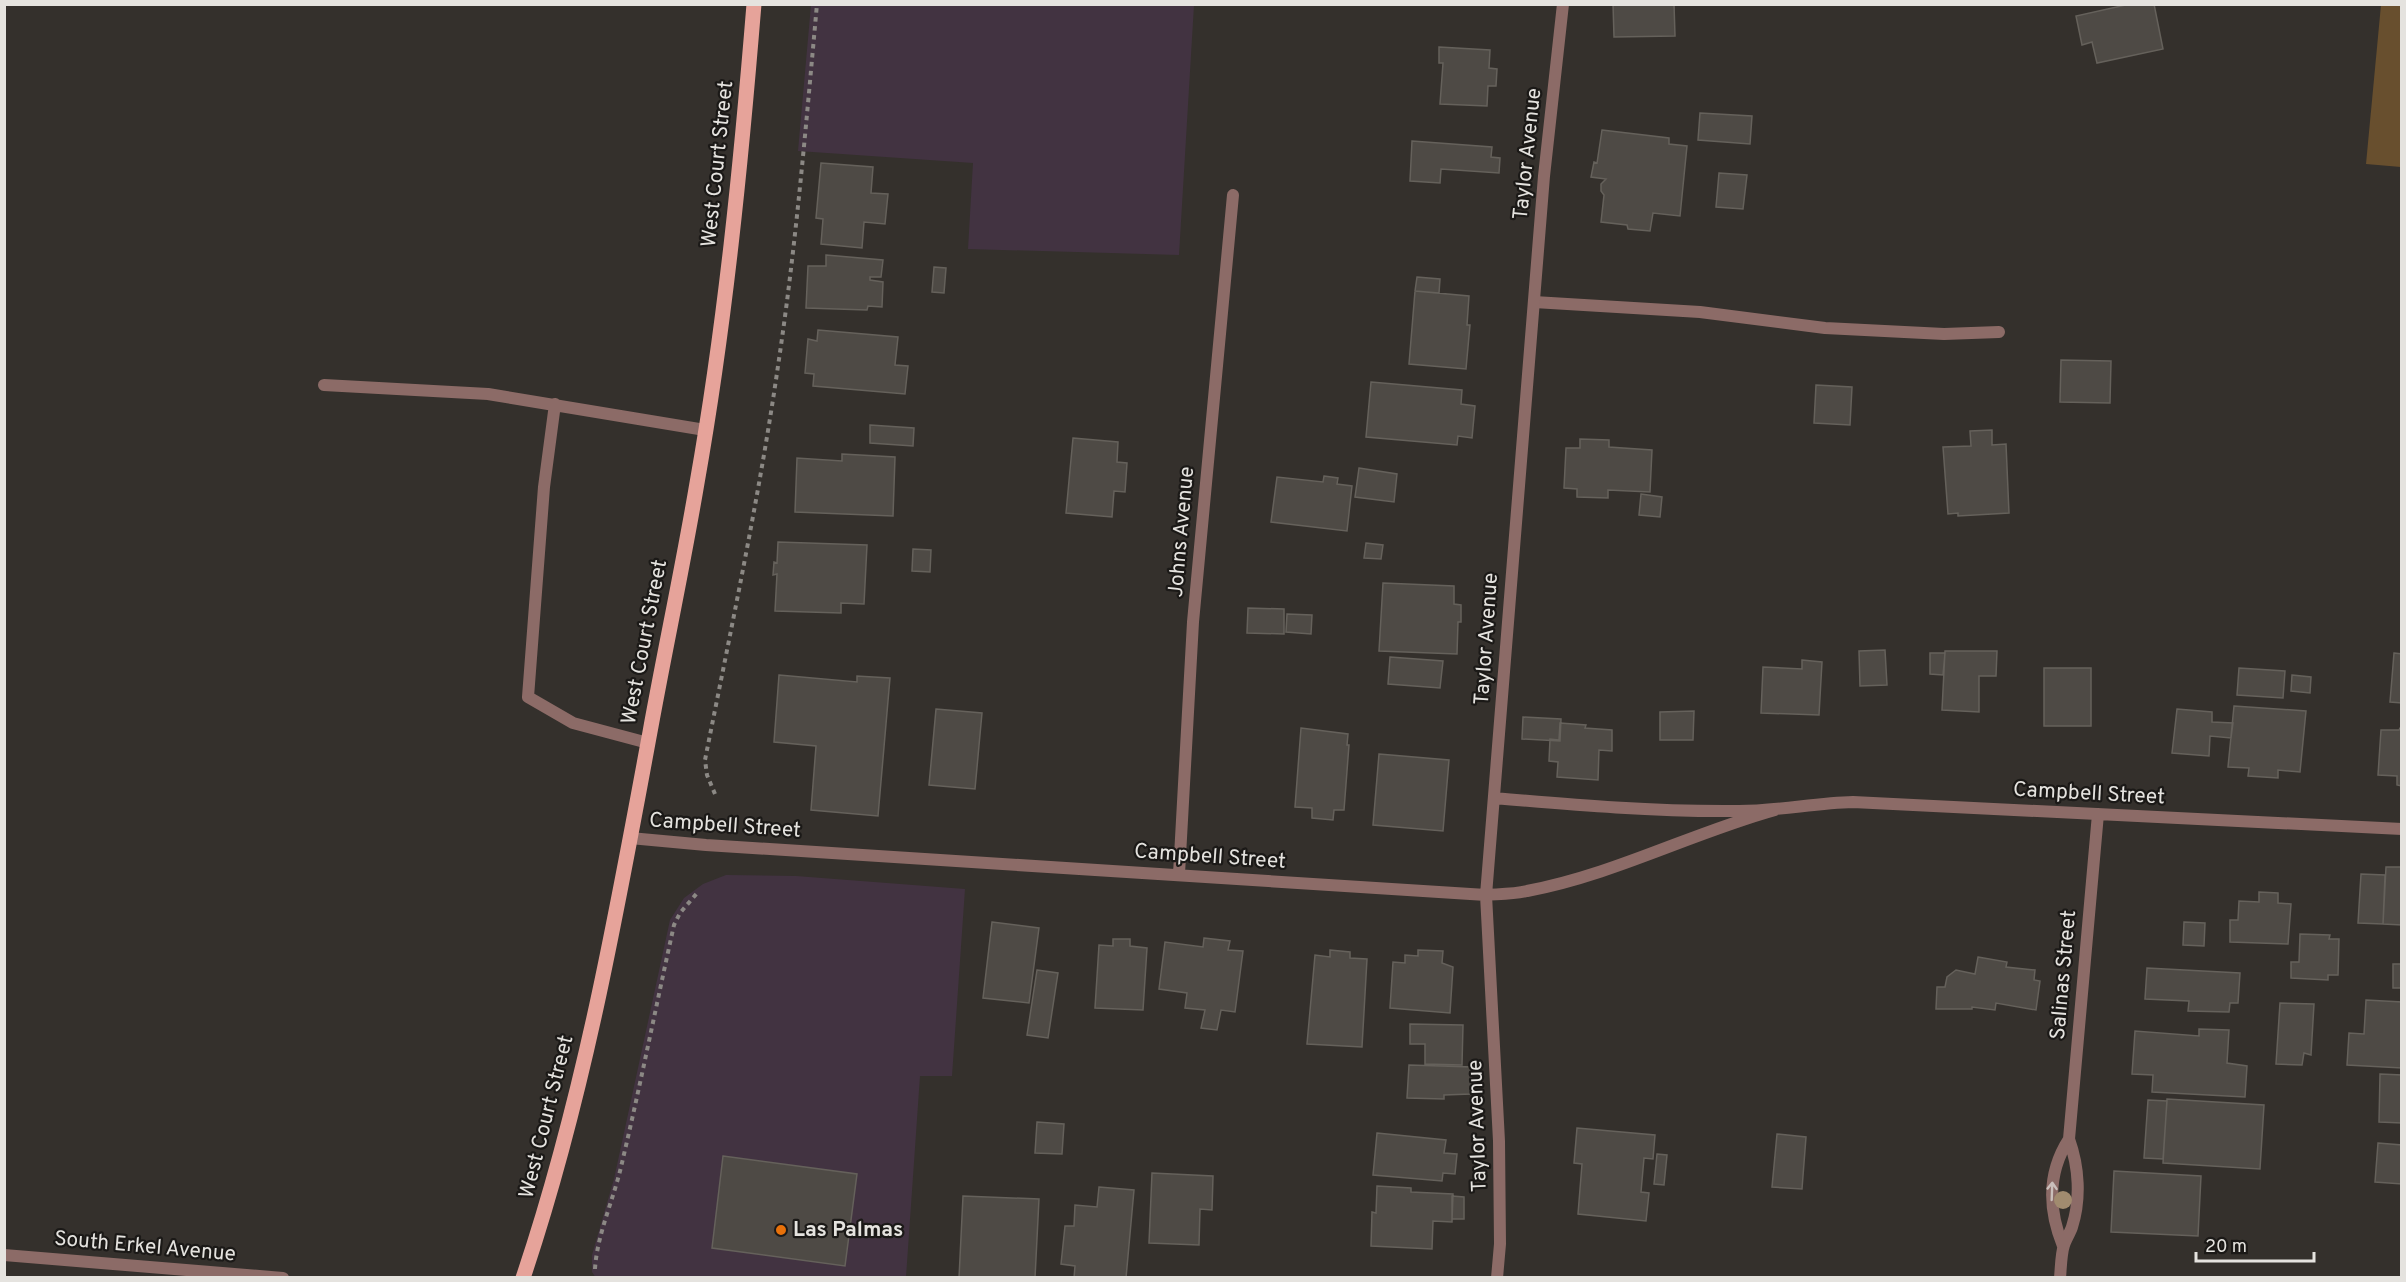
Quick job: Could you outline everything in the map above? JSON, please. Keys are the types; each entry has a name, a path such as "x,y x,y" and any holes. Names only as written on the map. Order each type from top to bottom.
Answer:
{"main road":[{"name":"West Court Street","path":"523,1278 546,1211 604,971 705,430 723,312 744,132 754,4"}],"street":[{"name":"Taylor Avenue","path":"1497,1278 1500,1244 1499,1142 1486,895 1544,176 1563,4"},
{"name":"Johns Avenue","path":"1179,874 1193,622 1233,195"},
{"path":"1534,302 1701,312 1825,328 1944,334 1999,332"},
{"path":"324,385 488,394 705,430"},
{"path":"555,404 544,487 528,697 573,723 648,743"},
{"name":"Campbell Street","path":"1494,798 1612,807 1729,811 1775,810"},
{"name":"Campbell Street","path":"630,838 706,845 1486,895 1526,892 1567,881 1743,819 1775,810 1815,803 1853,802 2402,829"},
{"name":"Salinas Street","path":"2060,1278 2063,1246 2072,1228 2077,1203 2078,1178 2070,1138 2098,814"},
{"name":"Salinas Street","path":"2063,1246 2056,1229 2051,1204 2052,1179 2060,1153 2070,1138"},
{"name":"South Erkel Avenue","path":"4,1255 283,1278"}],"path":[{"path":"715,794 707,775 705,760 758,494 778,365 792,259 816,4"},
{"path":"595,1269 596,1254 615,1196 674,925 680,913 698,892"}],"shaded area":[{"path":"811,5 1194,5 1179,255 968,249 973,163 798,151"},
{"path":"2381,5 2401,5 2401,167 2366,164"},
{"path":"726,875 796,876 965,889 952,1076 920,1076 906,1277 596,1278 592,1272 592,1255 614,1179 670,920 684,898 703,884"}],"building":[{"path":"1613,4 1674,4 1675,36 1614,37"},
{"path":"2130,4 2154,4 2163,49 2097,63 2092,42 2082,45 2076,16"},
{"path":"1439,47 1490,50 1489,68 1497,69 1496,86 1488,86 1487,106 1440,104 1443,63 1439,63"},
{"path":"1700,113 1752,116 1750,144 1698,140"},
{"path":"1602,130 1669,138 1669,144 1687,146 1680,216 1653,213 1650,231 1628,229 1627,225 1601,222 1604,195 1601,191 1601,184 1606,179 1591,177 1594,162 1597,163"},
{"path":"1412,141 1492,147 1491,157 1500,158 1499,173 1441,169 1440,183 1410,181"},
{"path":"821,163 873,167 871,193 888,194 885,224 864,222 862,248 821,244 823,219 816,218"},
{"path":"1719,173 1747,175 1743,209 1716,207"},
{"path":"826,255 883,260 881,277 870,277 870,280 883,282 882,307 868,306 867,310 806,308 808,266 826,266"},
{"path":"934,267 946,268 944,293 932,292"},
{"path":"1417,277 1440,279 1439,293 1415,291"},
{"path":"1415,291 1469,296 1467,325 1470,325 1466,369 1409,364"},
{"path":"818,330 898,337 895,365 908,366 905,394 813,386 814,374 805,373 808,339 817,341"},
{"path":"2061,360 2111,361 2110,403 2060,402"},
{"path":"1371,382 1462,390 1461,404 1475,406 1472,438 1458,436 1457,445 1366,437"},
{"path":"1816,385 1852,387 1850,425 1814,423"},
{"path":"870,425 914,428 913,446 870,443"},
{"path":"1992,430 1992,445 2006,444 2009,513 1958,516 1958,513 1948,514 1943,447 1971,446 1970,431"},
{"path":"1073,438 1118,442 1117,462 1127,463 1125,492 1114,491 1112,517 1066,513"},
{"path":"1580,439 1609,440 1609,447 1652,450 1650,492 1608,490 1608,498 1577,497 1577,489 1564,488 1566,448 1580,448"},
{"path":"842,454 895,457 893,516 795,512 797,458 842,461"},
{"path":"1359,468 1397,474 1394,502 1355,497"},
{"path":"1324,476 1338,478 1337,484 1352,486 1347,531 1271,522 1277,477 1323,482"},
{"path":"1641,494 1662,497 1660,517 1639,515"},
{"path":"778,542 867,545 864,604 841,603 841,613 775,611 777,574 773,575 774,562 777,563"},
{"path":"1366,543 1383,545 1381,559 1364,558"},
{"path":"913,549 931,550 930,572 912,571"},
{"path":"1383,583 1454,586 1454,604 1461,605 1457,654 1379,651"},
{"path":"1248,608 1284,609 1284,634 1247,633"},
{"path":"1287,614 1312,615 1311,634 1286,632"},
{"path":"1885,650 1887,685 1860,686 1859,651"},
{"path":"1945,651 1997,651 1996,676 1979,676 1979,712 1942,710"},
{"path":"1930,653 1945,653 1943,675 1930,674"},
{"path":"2394,653 2402,654 2402,703 2390,702"},
{"path":"1390,657 1443,661 1440,688 1388,684"},
{"path":"1802,660 1822,662 1819,715 1761,713 1763,667 1802,669"},
{"path":"2044,668 2091,668 2091,726 2044,726"},
{"path":"2239,668 2285,671 2283,698 2237,695"},
{"path":"779,675 857,682 857,676 890,678 878,816 811,810 816,746 774,742"},
{"path":"2292,675 2311,677 2310,693 2291,691"},
{"path":"2234,706 2306,711 2300,772 2278,770 2278,778 2248,776 2249,768 2228,767"},
{"path":"936,709 982,713 975,789 929,785"},
{"path":"2177,709 2212,712 2212,722 2233,723 2231,738 2210,736 2209,756 2172,753"},
{"path":"1694,711 1693,740 1660,740 1660,712"},
{"path":"1523,717 1561,719 1560,741 1522,739"},
{"path":"1560,723 1612,730 1612,751 1599,750 1598,780 1557,777 1558,762 1549,761 1550,739 1559,740"},
{"path":"1301,728 1348,734 1344,810 1334,810 1333,820 1312,818 1312,808 1295,807"},
{"path":"2402,728 2402,786 2397,785 2397,776 2378,775 2381,730 2399,730"},
{"path":"1379,754 1449,760 1443,831 1373,825"},
{"path":"2386,867 2402,867 2402,925 2383,924"},
{"path":"2361,874 2385,875 2383,924 2358,923"},
{"path":"2259,892 2278,893 2278,903 2291,904 2288,944 2230,942 2230,920 2238,920 2239,901 2259,902"},
{"path":"992,922 1039,928 1029,1003 983,998"},
{"path":"2184,922 2205,923 2204,946 2183,945"},
{"path":"2300,934 2330,935 2329,939 2339,939 2338,975 2328,975 2328,980 2291,978 2291,962 2299,962"},
{"path":"1204,938 1230,941 1228,950 1243,951 1235,1012 1221,1010 1217,1030 1201,1028 1205,1010 1185,1008 1187,993 1159,989 1165,942 1203,947"},
{"path":"1113,939 1130,939 1130,946 1147,948 1143,1010 1095,1008 1099,945 1113,946"},
{"path":"1330,950 1350,952 1350,958 1367,959 1362,1047 1307,1044 1315,955 1330,957"},
{"path":"1418,950 1443,951 1442,963 1453,967 1450,1013 1390,1008 1393,962 1405,963 1405,955 1418,956"},
{"path":"1978,957 2007,962 2006,967 2035,970 2034,980 2040,981 2036,1010 1996,1003 1995,1010 1972,1007 1972,1009 1936,1009 1937,987 1945,987 1947,977 1956,970 1975,974"},
{"path":"2393,964 2402,964 2402,988 2393,988"},
{"path":"2147,968 2240,973 2238,1003 2230,1003 2229,1012 2188,1011 2189,1001 2145,999"},
{"path":"1037,970 1058,973 1048,1038 1027,1035"},
{"path":"2366,1000 2402,1002 2402,1068 2347,1065 2349,1033 2364,1034"},
{"path":"2280,1003 2314,1004 2311,1055 2304,1053 2302,1065 2276,1064"},
{"path":"1410,1024 1463,1025 1462,1065 1425,1064 1425,1044 1410,1044"},
{"path":"2199,1029 2229,1030 2227,1063 2247,1066 2245,1097 2152,1092 2153,1075 2132,1074 2135,1031 2199,1036"},
{"path":"1409,1065 1472,1067 1471,1094 1444,1095 1444,1099 1407,1098"},
{"path":"2380,1074 2402,1075 2402,1123 2379,1122"},
{"path":"2167,1099 2264,1105 2260,1169 2163,1163"},
{"path":"2148,1100 2167,1101 2163,1159 2144,1158"},
{"path":"1037,1122 1064,1124 1062,1154 1035,1153"},
{"path":"1577,1128 1655,1135 1653,1159 1644,1158 1641,1192 1649,1193 1646,1221 1578,1214 1582,1164 1574,1163"},
{"path":"1377,1133 1446,1140 1444,1153 1457,1154 1455,1174 1443,1173 1442,1181 1373,1175"},
{"path":"1777,1134 1806,1137 1802,1189 1772,1187"},
{"path":"2378,1143 2402,1145 2402,1184 2375,1182"},
{"path":"1657,1154 1667,1155 1664,1185 1654,1184"},
{"path":"723,1156 857,1174 845,1266 712,1248"},
{"path":"2114,1171 2201,1176 2198,1236 2111,1232"},
{"path":"1152,1173 1213,1176 1212,1210 1200,1209 1199,1245 1149,1243"},
{"path":"1377,1186 1411,1188 1411,1192 1453,1194 1452,1222 1433,1221 1432,1249 1371,1246 1372,1212 1376,1213"},
{"path":"1099,1187 1134,1190 1126,1278 1074,1278 1075,1266 1061,1264 1065,1226 1074,1226 1075,1205 1097,1207"},
{"path":"963,1196 1039,1199 1035,1278 959,1278"},
{"path":"1452,1196 1464,1197 1464,1219 1452,1219"}],"place":[{"name":"Las Palmas","path":"781,1230"}]}
